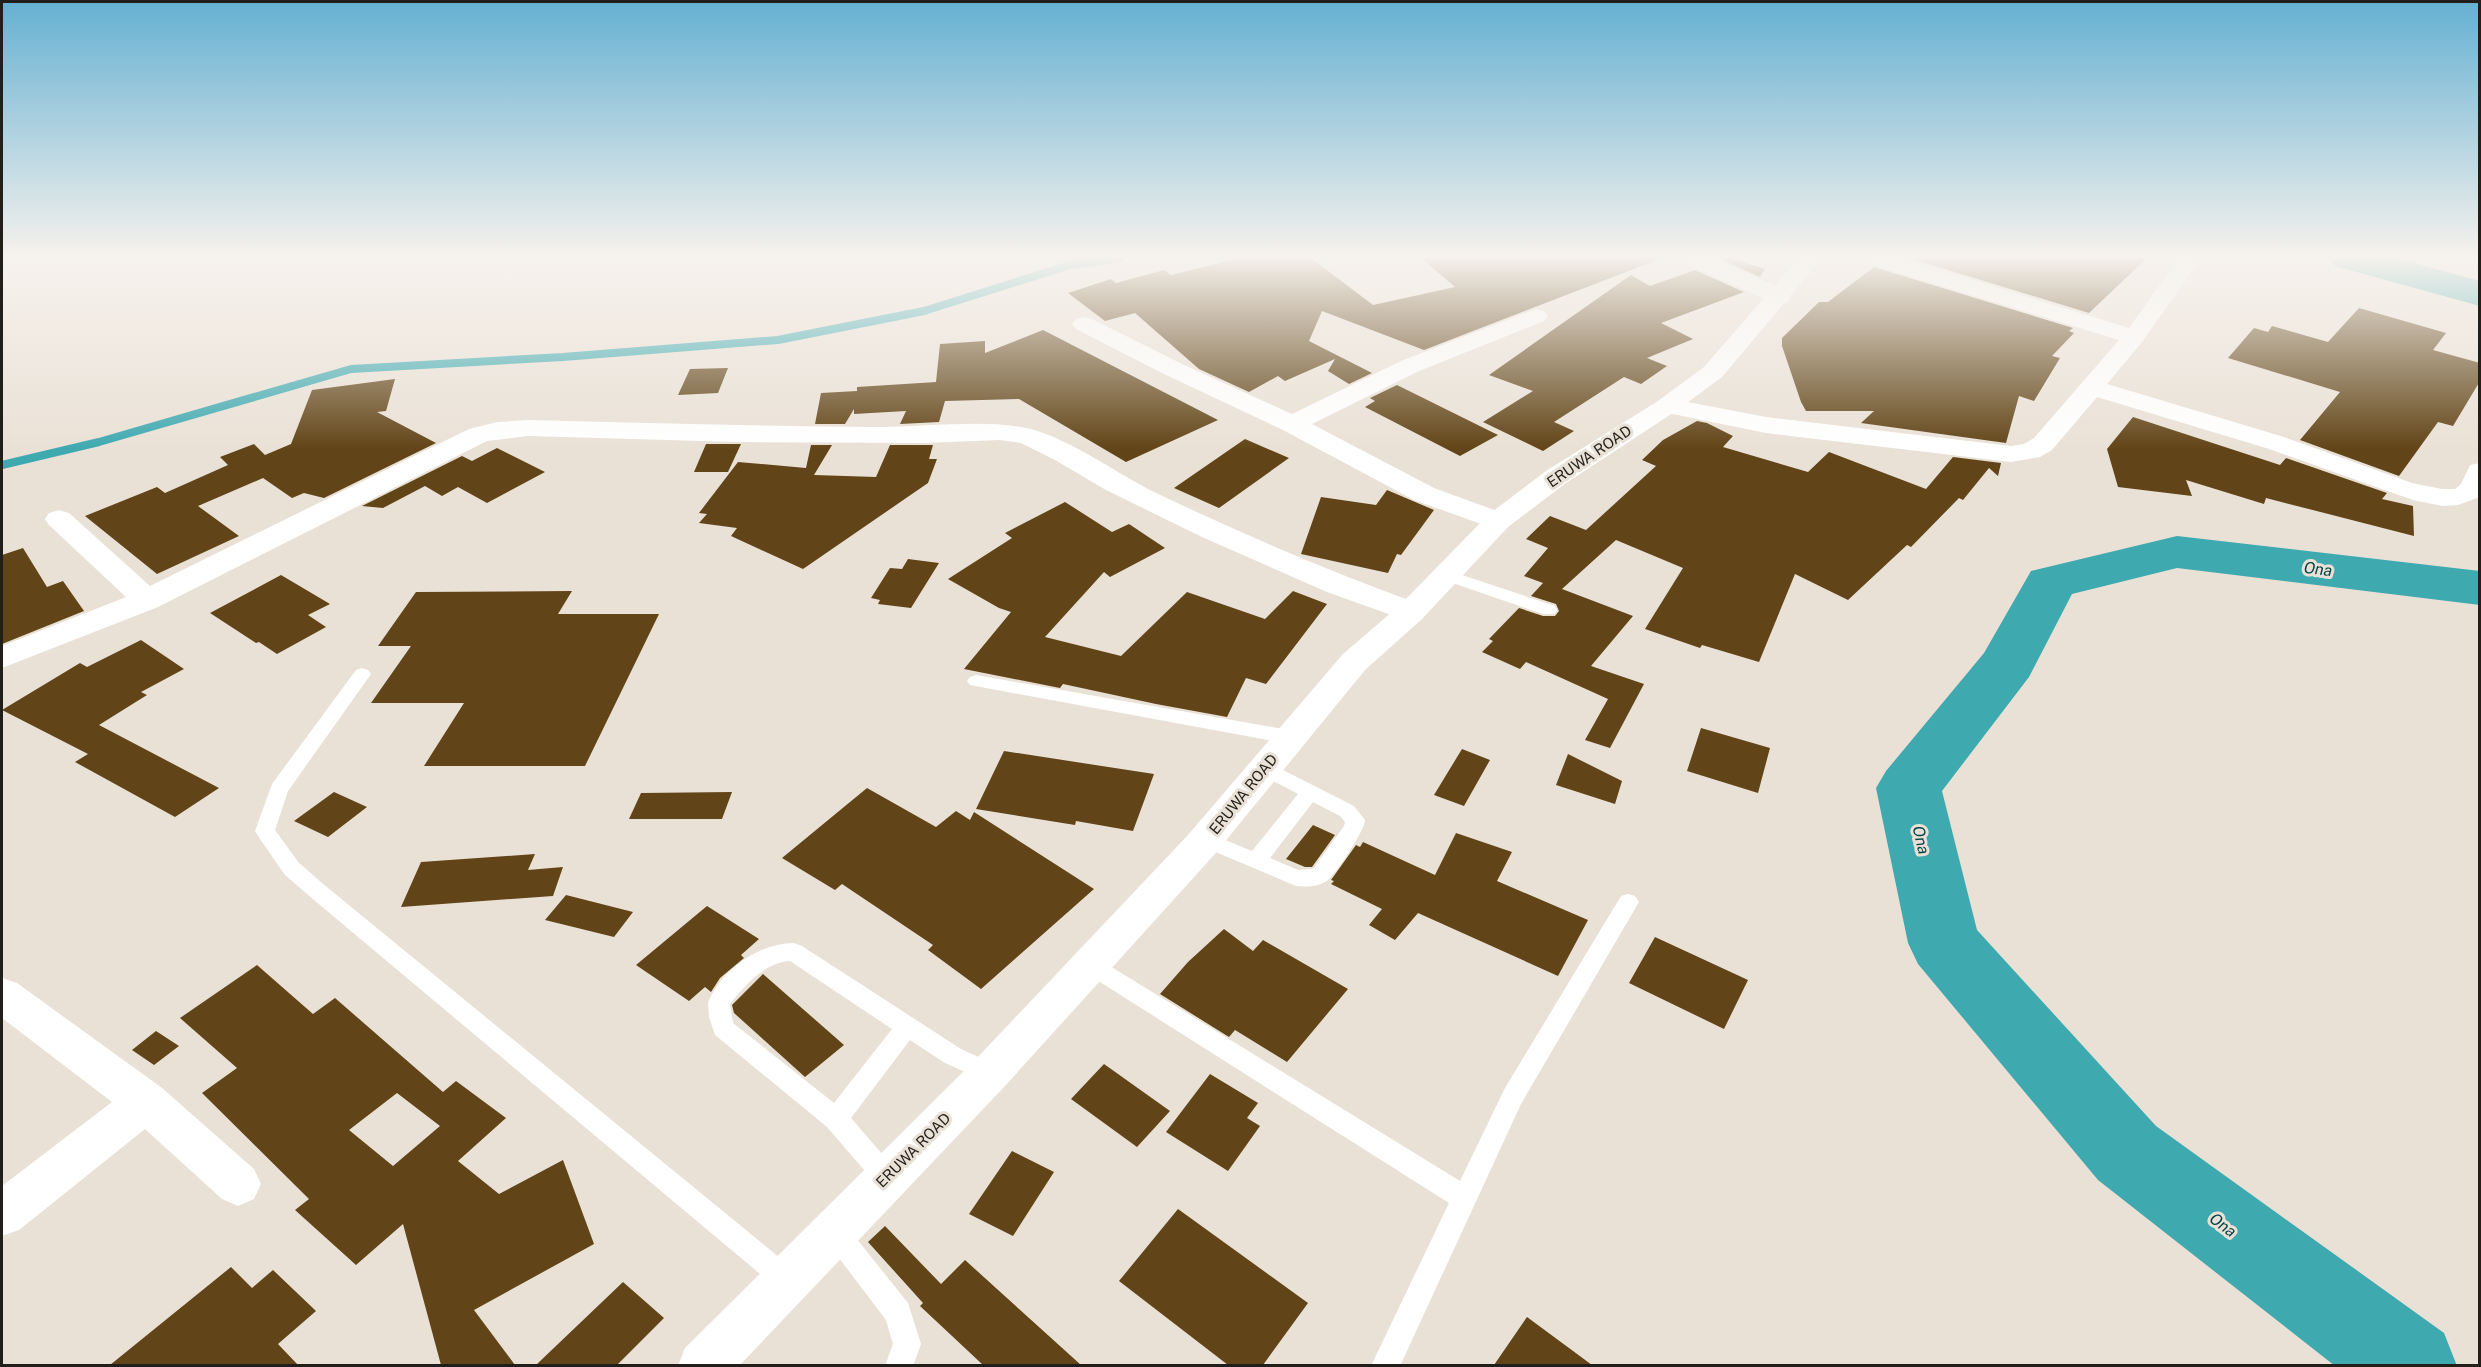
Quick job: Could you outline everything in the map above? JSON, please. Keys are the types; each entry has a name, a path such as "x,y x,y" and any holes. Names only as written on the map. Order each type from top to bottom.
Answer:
{"street":[{"path":"1292,424 1410,366 1521,322"},
{"name":"ERUWA ROAD","path":"703,1365 990,1073 1206,840 1289,737 1354,662 1411,612 1498,521 1564,471 1667,406 1713,372 1758,322"},
{"path":"2084,322 2134,337"},
{"path":"1667,406 1756,423 2011,454 2031,451 2043,444 2145,322"},
{"path":"1084,324 1173,369 1292,424 1424,494 1498,521"},
{"path":"2091,387 2208,421 2304,452 2409,491 2439,498 2466,494 2475,484 2480,471"},
{"path":"2,658 147,600 447,448 497,430 528,428 737,434 922,435 1000,432 1028,436 1065,454 1116,484 1212,531 1338,585 1411,612"},
{"path":"58,519 147,600"},
{"path":"2,995 146,1102 238,1185"},
{"path":"2,1214 146,1102"}],"lane":[{"path":"1447,574 1549,610"},
{"path":"362,674 279,789 265,831 292,869 321,894 787,1280"},
{"path":"976,681 1289,737"},
{"path":"1206,840 1296,878 1310,879 1320,875 1354,828 1355,820 1347,811 1264,768"},
{"path":"1256,861 1310,792"},
{"path":"1385,1365 1513,1096 1628,902"},
{"path":"886,1177 836,1119 723,1028 719,1001 729,989 767,955 794,952 953,1056 990,1073"},
{"path":"1089,964 1464,1198"},
{"path":"836,1119 908,1026"},
{"path":"834,1231 898,1313 907,1344 899,1365"}],"building":[{"path":"1145,322 1317,322 1309,341 1372,373 1349,384 1328,371 1335,359 1285,381 1278,376 1249,392 1199,369"},
{"path":"1350,322 1497,322 1424,350"},
{"path":"1565,322 1664,322 1661,323 1693,339 1647,358 1667,366 1641,384 1624,377 1554,422 1574,431 1543,451 1483,422 1533,391 1489,375"},
{"path":"1799,322 2053,322 2073,328 2069,331 2074,333 2052,356 2060,358 2034,401 2019,396 2006,443 1861,423 1874,411 1806,411 1782,346 1782,338"},
{"path":"2346,322 2407,322 2446,333 2433,350 2480,363 2480,381 2453,426 2438,422 2399,476 2300,440 2340,392 2228,358 2254,328 2268,332 2272,326 2328,342"},
{"path":"1043,330 1218,420 1126,462 1019,399 945,401 939,422 900,424 906,411 854,414 854,409 845,424 815,424 821,393 857,391 857,387 936,382 940,344 985,341 985,353"},
{"path":"728,368 718,393 678,395 690,369"},
{"path":"395,379 386,411 377,412 436,443 324,498 304,493 292,498 263,478 198,506 239,536 157,574 85,516 157,487 165,493 228,465 220,457 254,444 265,455 291,444 312,390"},
{"path":"1397,385 1498,435 1460,456 1365,407 1375,401 1370,398"},
{"path":"2133,417 2280,465 2286,458 2387,493 2382,499 2413,506 2414,536 2266,498 2264,504 2186,480 2192,496 2118,487 2107,449"},
{"path":"1697,421 1707,423 1733,436 1723,447 1808,472 1829,452 1926,489 1953,457 2001,463 1998,476 1989,468 1963,500 1959,498 1911,547 1907,545 1848,600 1795,574 1759,662 1702,645 1700,648 1645,629 1683,568 1616,540 1562,589 1633,616 1591,666 1644,684 1610,748 1585,740 1608,699 1526,662 1520,669 1482,652 1493,641 1489,639 1519,608 1543,616 1555,616 1559,611 1556,604 1531,596 1543,583 1524,576 1548,548 1526,539 1550,516 1586,530 1656,466 1642,460 1663,440"},
{"path":"1245,439 1289,458 1219,508 1174,488"},
{"path":"706,444 741,444 728,472 694,472"},
{"path":"811,445 832,445 814,475 876,477 890,445 933,445 929,459 937,459 928,483 803,569 731,536 737,528 699,523 707,514 699,513 738,462 806,468"},
{"path":"497,448 545,472 487,503 458,487 442,496 425,486 383,508 362,506 462,456 472,461"},
{"path":"1387,490 1434,510 1401,555 1397,554 1388,573 1301,554 1321,497 1376,505"},
{"path":"1065,502 1112,532 1129,524 1165,548 1110,577 1104,572 1045,637 1121,656 1187,592 1265,619 1293,591 1327,604 1266,684 1246,678 1227,717 1063,684 1060,688 964,669 1011,612 999,608 948,579 1012,538 1005,533"},
{"path":"23,548 47,587 63,581 84,611 2,644 2,555"},
{"path":"908,559 939,563 911,608 878,604 880,600 871,598 890,568 902,569"},
{"path":"281,575 330,604 308,615 326,627 277,654 210,613"},
{"path":"572,591 558,614 659,614 585,766 424,766 464,703 371,703 411,646 378,646 416,592"},
{"path":"141,640 184,669 141,692 147,695 99,725 219,788 175,817 75,762 88,754 2,710 80,663 87,667"},
{"path":"1701,728 1770,748 1758,793 1687,771"},
{"path":"1462,749 1490,760 1464,806 1434,795"},
{"path":"1004,751 1154,774 1133,831 1076,821 1075,825 976,809"},
{"path":"1568,754 1622,781 1615,804 1556,785"},
{"path":"867,788 936,827 956,811 970,820 974,812 1094,889 981,989 928,950 933,945 842,884 835,890 782,858"},
{"path":"334,792 367,807 328,837 294,821"},
{"path":"732,792 722,819 629,819 641,793"},
{"path":"1313,825 1335,835 1312,867 1305,867 1286,859"},
{"path":"1456,833 1512,852 1497,881 1588,920 1558,976 1418,913 1395,940 1369,925 1382,909 1331,884 1334,881 1331,880 1356,845 1360,847 1363,842 1435,875"},
{"path":"535,854 528,870 563,867 553,896 401,907 421,862"},
{"path":"566,895 633,912 614,937 545,920"},
{"path":"707,906 759,939 741,955 744,958 720,978 711,992 705,987 689,1001 636,965"},
{"path":"1224,929 1253,951 1263,940 1348,989 1287,1062 1235,1030 1229,1037 1160,994 1188,962"},
{"path":"1655,937 1748,980 1724,1029 1629,983"},
{"path":"257,965 313,1014 335,998 443,1092 456,1081 506,1118 458,1161 499,1194 563,1160 594,1244 474,1310 515,1365 441,1365 403,1224 356,1265 295,1210 309,1199 202,1093 237,1068 180,1018","holes":["397,1093 440,1126 393,1166 349,1130"]},
{"path":"763,974 844,1045 805,1077 734,1013 732,1005"},
{"path":"156,1031 179,1046 154,1065 132,1050"},
{"path":"1104,1064 1170,1111 1137,1147 1071,1099"},
{"path":"1210,1074 1258,1103 1247,1118 1260,1126 1228,1171 1166,1132"},
{"path":"1012,1151 1054,1172 1013,1236 969,1214"},
{"path":"1178,1209 1308,1303 1263,1365 1228,1365 1119,1281"},
{"path":"885,1226 941,1284 965,1260 1081,1365 983,1365 920,1306 923,1303 868,1242"},
{"path":"231,1267 252,1288 273,1270 316,1311 278,1344 298,1365 110,1365"},
{"path":"623,1282 664,1318 617,1365 536,1365"},
{"path":"1527,1317 1592,1365 1494,1365"}],"waterway":[{"path":"2,465 99,442 351,369 563,357 778,340 870,322"},
{"name":"Ona","path":"2411,1366 2127,1153 1944,943 1909,788 2008,663 2050,583 2177,552 2480,588"}]}
